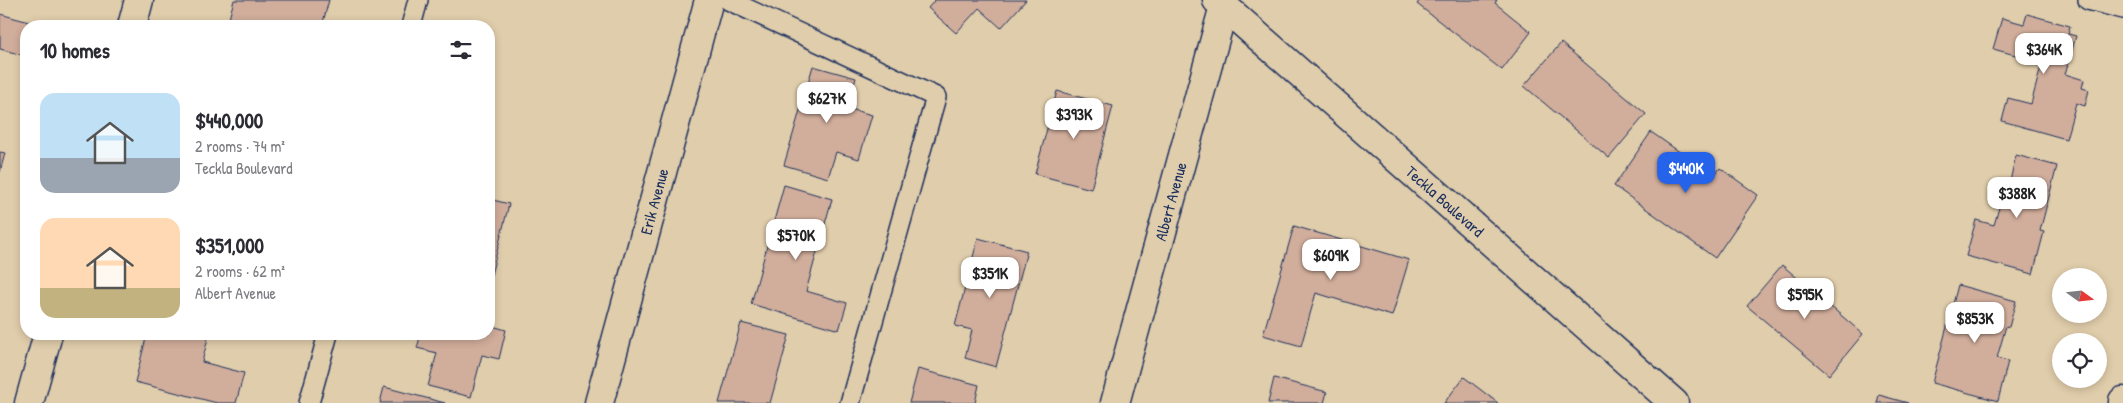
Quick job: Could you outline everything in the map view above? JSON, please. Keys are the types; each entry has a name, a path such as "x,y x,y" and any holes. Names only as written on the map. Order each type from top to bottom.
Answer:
{"street":[{"path":"134,20 139,0"},
{"name":"Erik Avenue","path":"599,403 709,0"},
{"name":"Albert Avenue","path":"1115,403 1222,2"},
{"name":"Teckla Boulevard","path":"1222,2 1674,403"},
{"path":"29,403 46,340"}],"lane":[{"path":"413,20 418,0"},
{"path":"728,0 936,97 850,403"},
{"path":"2088,0 2123,9"},
{"path":"309,403 326,340"}],"building":[{"path":"234,0 329,0 324,20 229,20"},
{"path":"935,0 1026,0 1001,28 979,8 956,33 928,8"},
{"path":"1420,0 1497,0 1495,3 1531,32 1502,70 1417,4"},
{"path":"0,14 22,20 20,20 20,54 0,49"},
{"path":"2027,14 2070,26 2068,34 2076,36 2065,74 2084,80 2082,88 2089,90 2085,106 2076,103 2066,139 2002,121 2008,98 2031,104 2045,52 2026,46 2023,57 1993,49 2002,18 2024,24"},
{"path":"1561,43 1646,114 1609,158 1524,86"},
{"path":"813,66 856,78 847,108 872,115 859,159 836,152 828,178 784,165"},
{"path":"1057,91 1113,106 1091,189 1035,174"},
{"path":"1651,132 1714,176 1720,168 1758,195 1715,258 1614,186"},
{"path":"0,152 5,153 0,172"},
{"path":"2016,155 2057,166 2040,231 2044,232 2033,274 1966,256 1976,220 1994,225 2007,180 2010,181"},
{"path":"784,185 832,199 806,291 847,303 839,330 751,304"},
{"path":"495,200 509,204 495,259"},
{"path":"1294,226 1409,260 1392,316 1316,293 1301,346 1263,335"},
{"path":"978,238 1027,251 996,367 965,358 972,330 955,326"},
{"path":"1782,265 1863,334 1829,375 1747,306"},
{"path":"1958,285 2016,301 2009,327 2006,326 1997,358 2008,361 1998,401 1932,383"},
{"path":"741,323 789,335 770,403 719,403"},
{"path":"495,327 506,330 499,359 482,355 471,397 428,386 437,353 417,348 419,340 495,340"},
{"path":"146,340 208,340 202,362 244,373 236,403 217,403 135,382"},
{"path":"918,369 979,385 975,403 909,403"},
{"path":"1464,377 1498,403 1444,403"},
{"path":"1274,378 1327,392 1324,403 1268,403"},
{"path":"384,387 445,403 380,403"},
{"path":"1879,395 1908,403 1877,403"}]}
